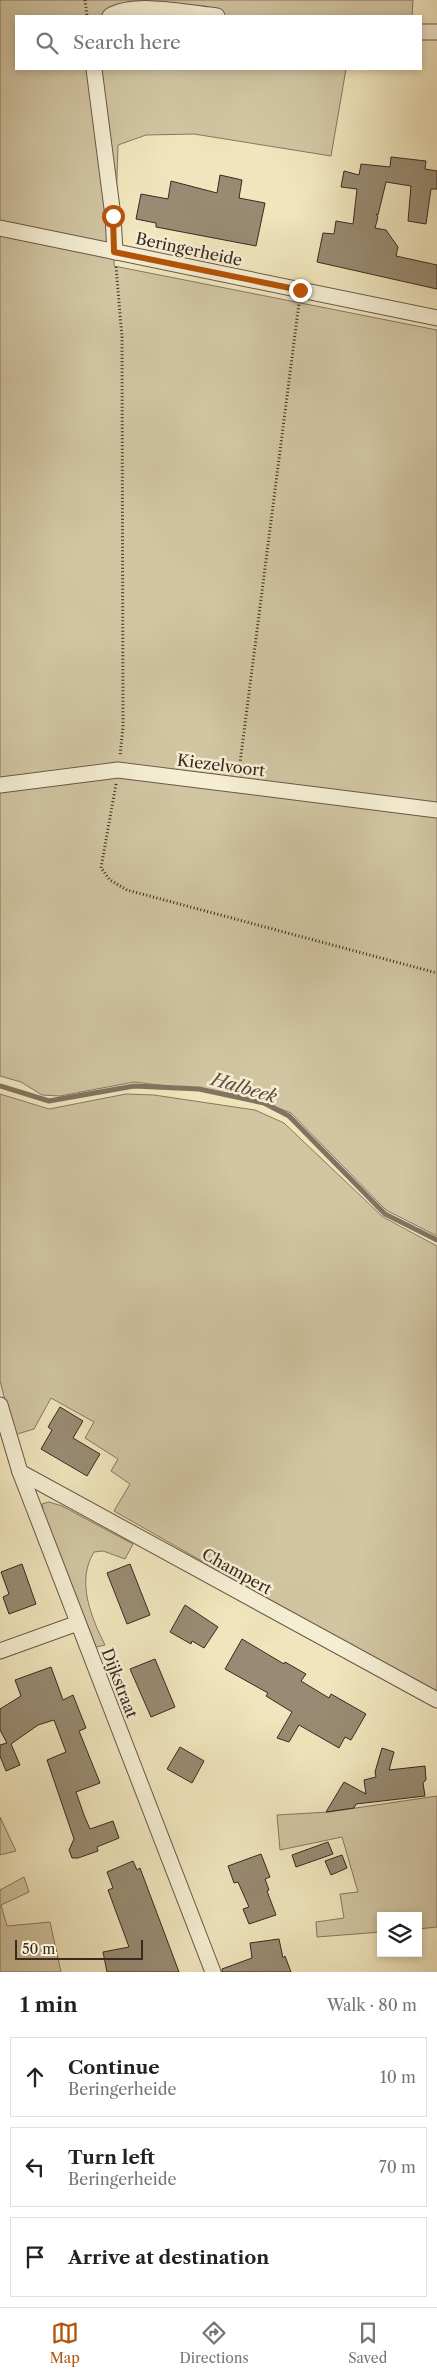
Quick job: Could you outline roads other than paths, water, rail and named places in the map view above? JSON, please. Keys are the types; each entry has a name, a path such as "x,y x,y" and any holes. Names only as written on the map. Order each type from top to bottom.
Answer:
{"street":[{"path":"112,15 117,12 144,9 207,15"},
{"path":"422,32 437,32"},
{"name":"Beringerheide","path":"94,70 113,216 114,252 437,318"},
{"path":"0,228 114,252"},
{"name":"Kiezelvoort","path":"0,785 118,770 437,810"},
{"name":"Dijkstraat","path":"0,1405 20,1472 213,1972"},
{"name":"Champert","path":"20,1472 437,1700"},
{"path":"0,1651 78,1623"}],"waterway":[{"name":"Halbeek","path":"0,1086 49,1101 134,1086 199,1089 264,1103 289,1116 385,1214 437,1240"}]}
